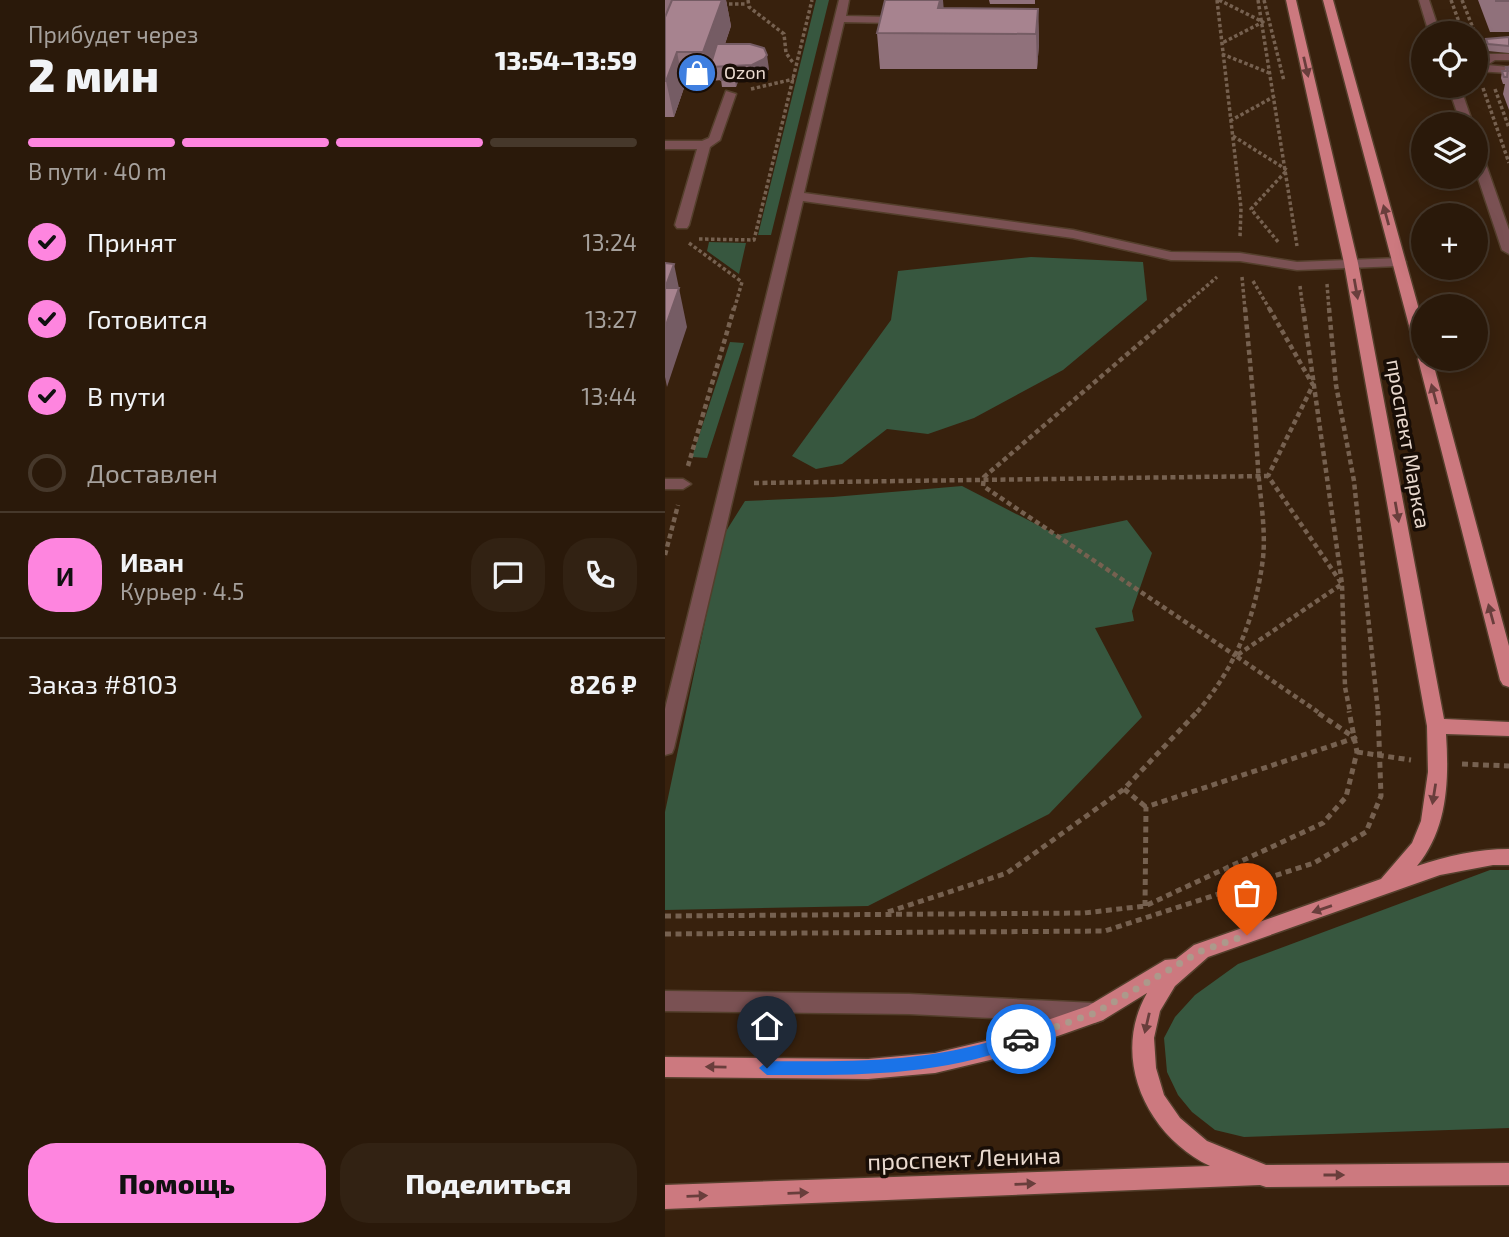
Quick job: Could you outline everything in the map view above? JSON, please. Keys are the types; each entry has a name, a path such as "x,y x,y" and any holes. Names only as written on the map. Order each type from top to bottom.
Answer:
{"main road":[{"name":"проспект Маркса","path":"1291,0 1351,263 1436,726 1439,763 1430,824 1420,848 1387,886"},
{"name":"проспект Маркса","path":"1328,0 1411,307"},
{"name":"проспект Маркса","path":"1428,371 1507,668"},
{"path":"1436,726 1509,729"},
{"path":"665,1067 868,1069 935,1063 990,1050 1095,1013 1201,951 1439,867 1493,857 1509,857"},
{"path":"1201,951 1167,979 1150,1009 1143,1038 1145,1068 1154,1100 1172,1126 1199,1149 1266,1176"},
{"name":"проспект Ленина","path":"665,1198 1266,1176 1509,1174"}],"lane":[{"path":"665,748 845,0"},
{"path":"1424,0 1432,21"},
{"path":"840,19 892,20"},
{"path":"1488,60 1493,57 1509,57"},
{"path":"1488,69 1509,70"},
{"path":"665,145 704,145 714,140 730,94"},
{"path":"682,225 704,145"},
{"path":"1488,188 1509,250"},
{"path":"798,196 1073,234 1171,256 1240,257 1328,265 1399,262"},
{"path":"665,484 683,484"},
{"path":"665,1001 909,1004 1095,1013"}],"path":[{"path":"665,555 742,282 684,239 754,240 812,0"},
{"path":"1218,0 1263,22"},
{"path":"884,914 1007,873 1080,823 1124,789 1216,691 1236,656 1252,612 1263,556 1259,476 1240,257 1241,208 1218,0"},
{"path":"665,916 1084,913 1145,906 1323,823 1346,797 1357,752 1345,687 1342,584 1313,385 1287,170 1258,0"},
{"path":"1264,0 1286,93"},
{"path":"1451,0 1459,21"},
{"path":"719,5 747,2 784,34 786,53 795,65"},
{"path":"1222,43 1263,22"},
{"path":"1222,54 1272,75"},
{"path":"730,94 794,79"},
{"path":"1230,121 1275,96"},
{"path":"1486,98 1509,163"},
{"path":"1233,136 1287,170"},
{"path":"1251,209 1287,170"},
{"path":"1241,208 1251,209 1282,248 1298,262"},
{"path":"1240,257 1313,385"},
{"path":"1240,257 983,477 983,486 1355,738"},
{"path":"665,934 1105,930 1314,863 1366,832 1381,796 1378,699 1355,481 1336,384 1327,299 1328,265"},
{"path":"1268,476 1313,385"},
{"path":"727,483 1268,476"},
{"path":"1268,476 1342,584"},
{"path":"1236,656 1342,584"},
{"path":"1146,807 1355,738"},
{"path":"1124,789 1146,807"},
{"path":"1145,906 1146,807"}],"green space":[{"path":"816,0 829,0 771,235 758,235"},
{"path":"709,242 746,243 739,274 707,251"},
{"path":"1031,257 1143,262 1147,300 1063,370 974,418 928,434 887,429 842,464 816,469 792,456 891,320 898,271"},
{"path":"730,342 744,343 707,458 692,457"},
{"path":"962,486 1057,535 1127,520 1152,553 1132,611 1134,621 1095,628 1142,717 1049,814 868,906 665,910 665,812 723,536 745,501"},
{"path":"1490,870 1509,870 1509,1128 1244,1137 1215,1130 1192,1112 1178,1095 1167,1072 1164,1038 1175,1017 1195,995 1238,964"}],"building":[{"path":"672,0 722,0 703,52 677,52 665,81 665,17"},
{"path":"885,0 940,0 938,8 1038,9 1036,34 877,33"},
{"path":"1509,37 1509,46 1488,44 1488,39"},
{"path":"717,44 750,44 764,48 767,55 752,65 710,67"},
{"path":"723,73 737,73 735,80 721,80"},
{"path":"665,263 674,264 665,288"},
{"path":"665,288 679,288 665,328"}],"way so far":[{"path":"1021,1039 1095,1013 1201,951 1247,935"}],"place":[{"name":"Ozon","path":"697,73"}],"route":[{"path":"767,1068 868,1069 935,1063 990,1050 1021,1039"}]}
